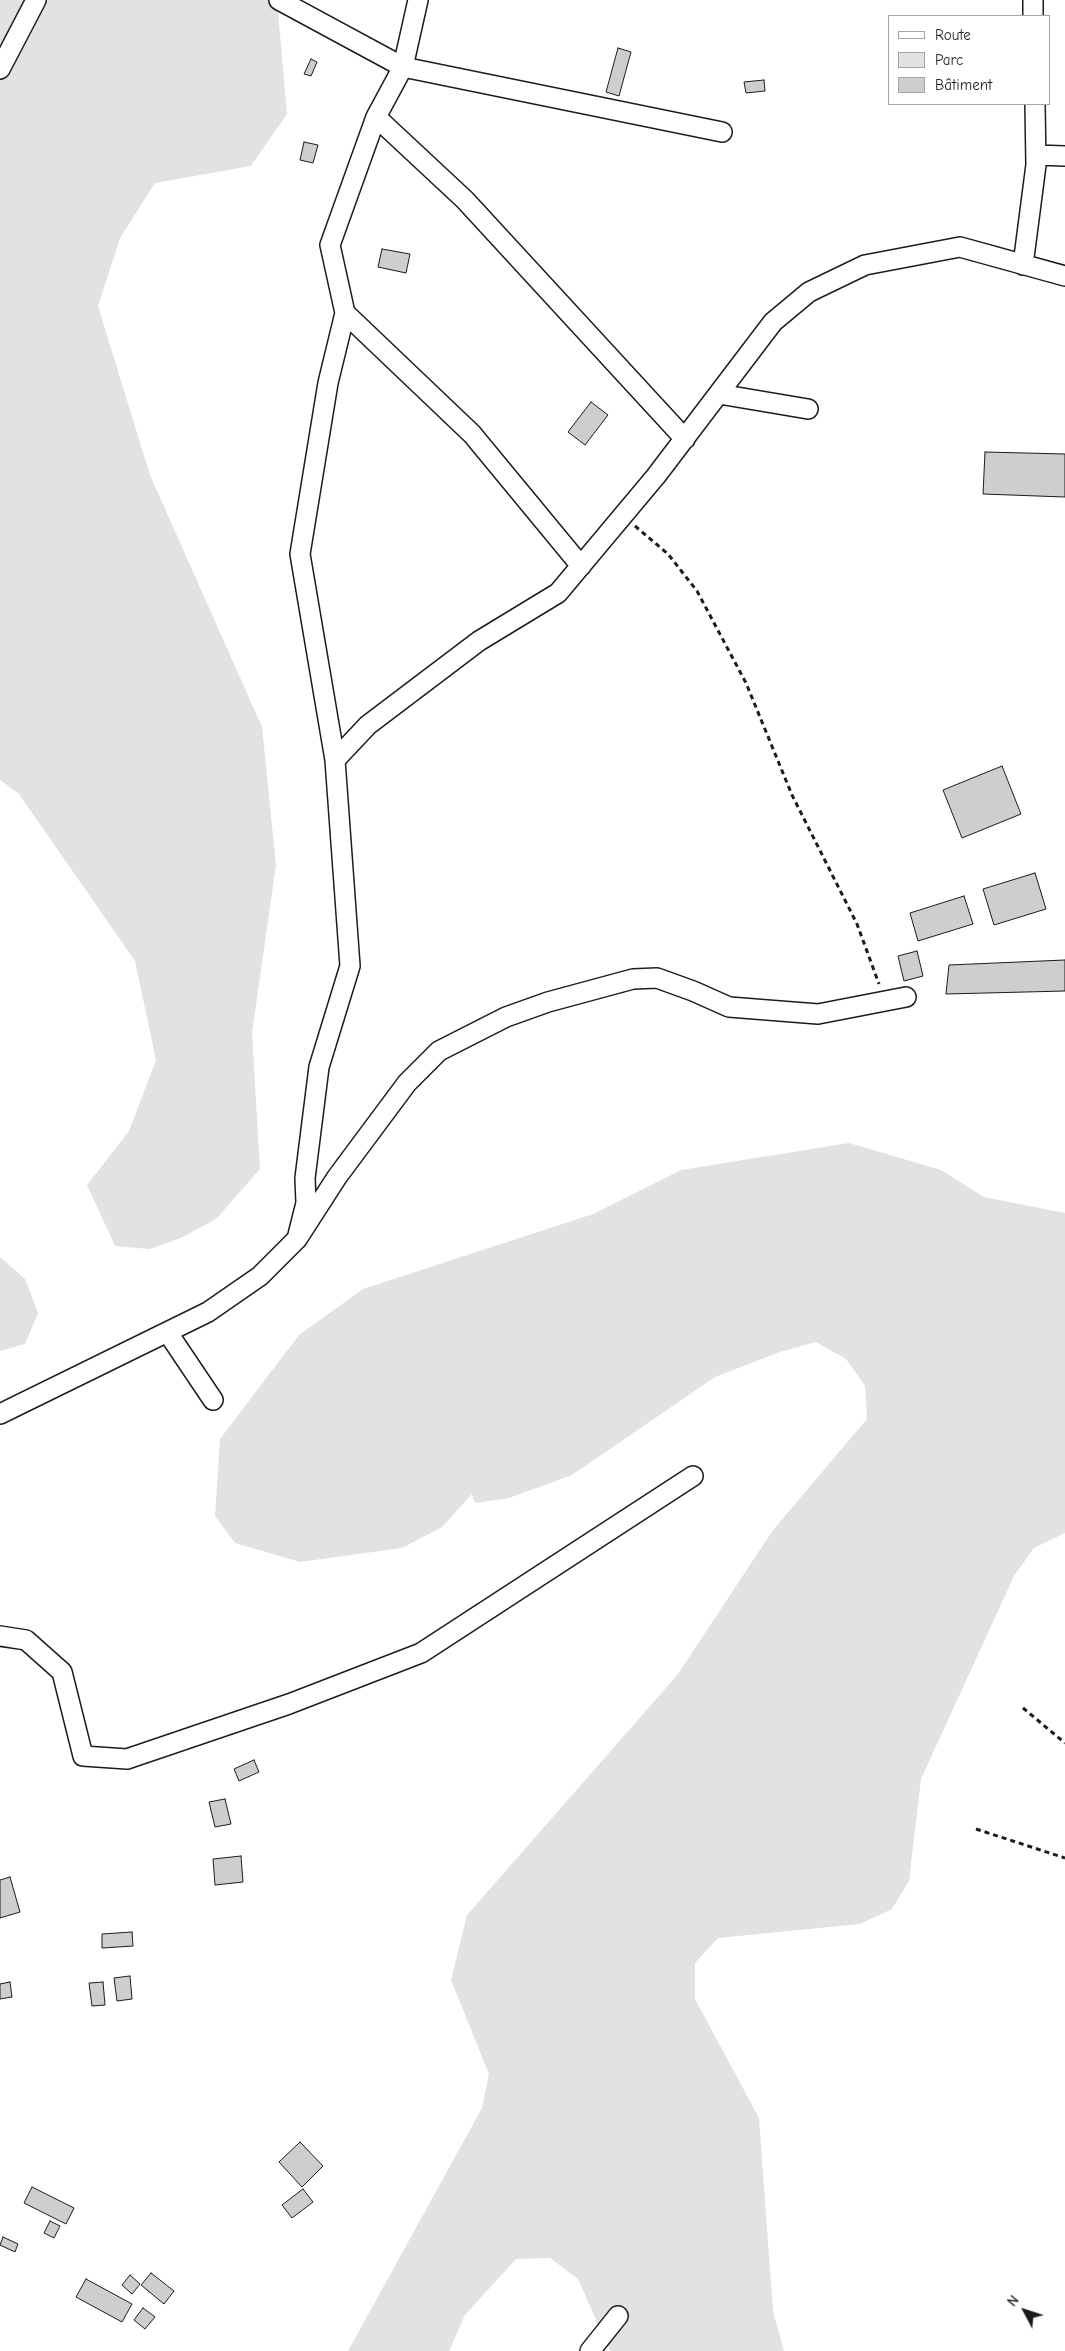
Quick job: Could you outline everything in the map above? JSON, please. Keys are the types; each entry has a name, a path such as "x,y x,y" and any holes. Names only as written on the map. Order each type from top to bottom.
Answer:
{"street":[{"path":"0,69 36,0"},
{"path":"279,0 403,67 722,132"},
{"path":"297,1239 306,1203 305,1178 319,1067 350,966 335,760 300,554 328,383 345,313 330,245 376,117 403,67 418,0"},
{"path":"1033,0 1033,15"},
{"path":"1023,264 1036,155 1035,105"},
{"path":"376,117 464,200 684,439"},
{"path":"1036,155 1065,156"},
{"path":"335,760 368,725 479,641 558,593 684,439 773,322 809,292 865,265 960,248 1065,276"},
{"path":"345,313 472,434 581,566"},
{"path":"719,394 808,409"},
{"path":"0,1414 208,1312 260,1276 297,1239 337,1176 407,1083 439,1051 506,1017 548,1002 633,979 657,978 693,990 729,1007 818,1014 906,997"},
{"path":"168,1332 213,1400"},
{"path":"0,1636 26,1640 62,1672 83,1756 127,1759 289,1704 421,1653 693,1476"},
{"path":"590,2351 618,2316"}],"path":[{"path":"623,515 668,554 701,599 746,683 792,795 857,924 886,1001"},
{"path":"1023,1708 1065,1743"},
{"path":"976,1829 1065,1858"}],"green space":[{"path":"0,0 277,0 287,114 251,166 155,183 120,238 98,306 150,475 262,727 276,865 252,1033 260,1169 216,1219 181,1238 149,1249 115,1246 87,1185 129,1131 156,1060 135,961 19,794 0,780"},
{"path":"849,1143 941,1170 984,1197 1065,1213 1065,1533 1034,1548 1014,1576 921,1779 909,1881 892,1909 860,1924 718,1938 695,1963 695,1999 759,2118 773,2311 784,2351 610,2351 578,2279 550,2258 516,2259 465,2315 449,2351 348,2351 482,2108 489,2074 451,1980 467,1915 678,1674 773,1530 867,1419 865,1386 846,1359 816,1342 780,1352 715,1377 572,1475 509,1498 475,1503 472,1494 442,1527 402,1548 300,1562 235,1543 215,1516 220,1439 299,1335 363,1289 593,1214 681,1170"},
{"path":"0,1257 25,1279 38,1313 25,1344 0,1351"}],"building":[{"path":"618,48 631,52 619,96 606,92"},
{"path":"311,59 317,62 311,76 304,74"},
{"path":"764,80 765,91 746,93 744,82"},
{"path":"304,142 318,145 313,163 300,160"},
{"path":"382,249 410,254 406,273 378,267"},
{"path":"591,402 608,415 585,445 568,432"},
{"path":"985,452 1065,454 1065,497 983,494"},
{"path":"1002,766 1021,814 962,838 943,790"},
{"path":"1035,873 1046,909 994,925 983,889"},
{"path":"964,896 973,924 918,941 910,913"},
{"path":"917,951 923,976 904,981 898,956"},
{"path":"1065,960 1065,991 946,994 949,965"},
{"path":"254,1760 259,1772 239,1781 234,1769"},
{"path":"225,1799 231,1824 215,1827 209,1802"},
{"path":"241,1856 243,1882 215,1885 213,1859"},
{"path":"10,1877 20,1912 0,1918 0,1880"},
{"path":"132,1932 133,1946 102,1948 102,1934"},
{"path":"130,1976 132,1999 117,2001 114,1978"},
{"path":"10,1982 12,1997 0,1999 0,1984"},
{"path":"103,1982 105,2005 92,2006 89,1983"},
{"path":"300,2142 323,2166 302,2187 279,2162"},
{"path":"32,2187 74,2208 66,2224 24,2203"},
{"path":"303,2189 313,2202 292,2218 282,2205"},
{"path":"50,2221 60,2226 54,2238 44,2233"},
{"path":"3,2237 18,2244 15,2252 0,2245"},
{"path":"151,2273 174,2291 164,2304 141,2285"},
{"path":"130,2275 140,2284 132,2294 122,2285"},
{"path":"86,2279 132,2304 122,2322 76,2297"},
{"path":"143,2308 155,2317 145,2329 134,2320"}]}
